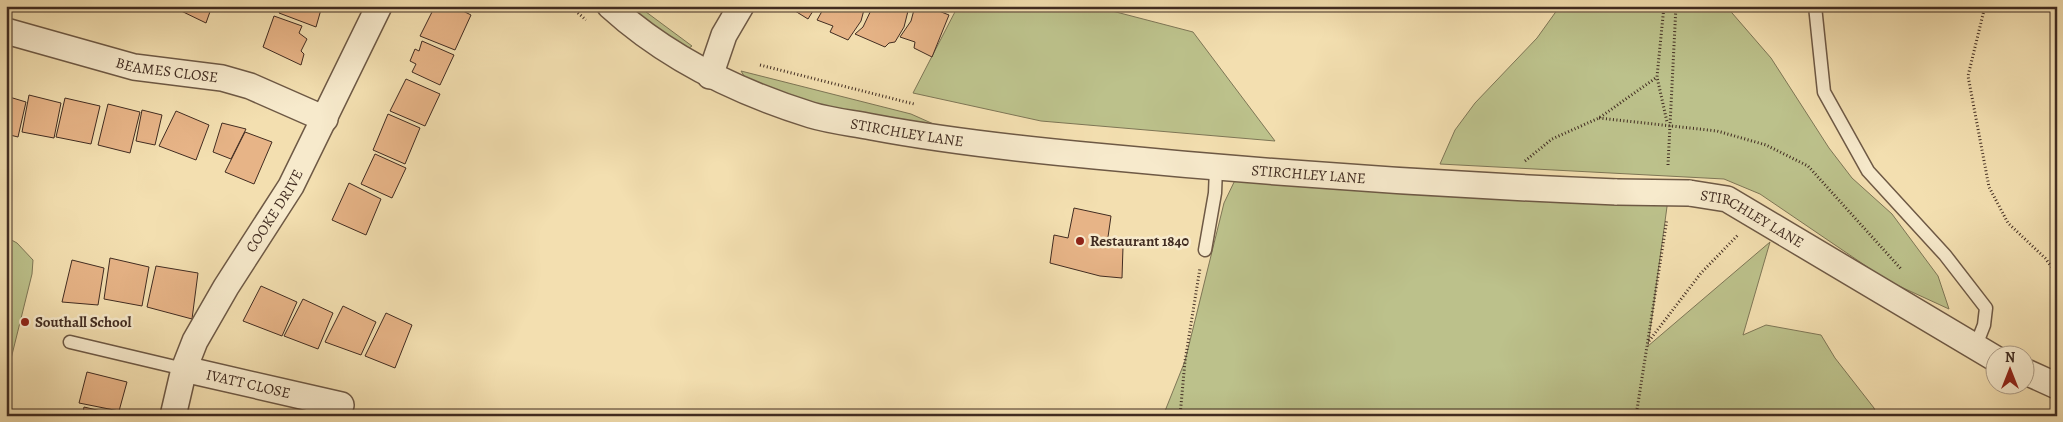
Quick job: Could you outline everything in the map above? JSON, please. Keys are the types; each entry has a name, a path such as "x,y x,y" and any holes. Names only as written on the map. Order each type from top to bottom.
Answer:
{"street":[{"name":"COOKE DRIVE","path":"173,416 184,369 200,333 226,287 290,186 379,6"},
{"name":"STIRCHLEY LANE","path":"610,6 638,31 710,76 812,115 952,141 1216,168 1493,187 1689,193 1727,199 1985,353"},
{"path":"710,76 724,35 741,6"},
{"name":"BEAMES CLOSE","path":"6,32 134,67 222,78 250,86 324,119"},
{"name":"IVATT CLOSE","path":"184,369 341,405"},
{"path":"2036,377 2057,386"}],"lane":[{"path":"1815,6 1824,92 1868,172 1945,255 1986,308 1984,325 1985,353"},
{"path":"1205,250 1215,194 1216,168"},
{"path":"70,342 184,369"}],"path":[{"path":"1664,6 1657,77 1669,128"},
{"path":"1985,6 1968,76 1989,187 2008,223 2045,258 2057,274"},
{"path":"1493,187 1552,139 1598,118 1657,77"},
{"path":"1598,118 1669,128 1717,131 1766,145 1808,166 1904,272"},
{"path":"1636,416 1648,341 1701,273 1756,217"},
{"path":"1180,416 1198,275 1205,250"}],"green space":[{"path":"628,6 638,6 692,46 689,48 671,45"},
{"path":"958,6 1093,6 1193,32 1275,141 1041,121 913,93"},
{"path":"1560,6 1726,6 1771,58 1829,148 1852,178 1892,214 1938,276 1949,309 1888,281 1760,194 1724,179 1440,164 1455,130 1475,103 1537,38"},
{"path":"741,71 911,114 938,126 938,132 753,90"},
{"path":"1237,176 1669,192 1648,346 1770,242 1743,335 1766,325 1821,335 1835,358 1874,408 1877,416 1163,416 1185,361 1224,203"},
{"path":"6,237 17,243 33,260 32,274 6,379"}],"building":[{"path":"176,6 212,6 206,23 175,8"},
{"path":"282,6 322,6 316,27 279,13"},
{"path":"435,6 453,6 471,15 455,50 420,36"},
{"path":"787,6 816,6 808,19"},
{"path":"825,6 865,6 861,21 848,40 830,32 833,26 817,20"},
{"path":"873,6 909,7 904,27 895,42 889,43 885,47 855,34 863,27"},
{"path":"915,6 926,6 949,15 932,57 914,48 915,42 900,37 911,21"},
{"path":"274,16 302,26 299,33 307,39 301,51 304,54 301,65 263,47"},
{"path":"422,41 454,55 440,85 412,72 416,64 410,61 415,49 419,51"},
{"path":"406,79 440,94 425,126 390,111"},
{"path":"29,95 61,103 54,138 22,132"},
{"path":"6,96 26,102 18,137 6,134"},
{"path":"65,98 100,106 91,144 56,137"},
{"path":"108,104 140,112 130,153 98,145"},
{"path":"142,110 162,115 155,145 136,141"},
{"path":"176,111 209,125 196,160 159,146"},
{"path":"388,114 420,128 405,164 373,150"},
{"path":"222,123 246,129 231,159 213,152"},
{"path":"245,132 272,142 254,184 225,172"},
{"path":"375,154 406,168 392,198 361,184"},
{"path":"349,183 381,199 366,235 332,220"},
{"name":"Restaurant 1840","path":"1074,208 1111,216 1107,244 1123,247 1122,278 1100,276 1050,263 1054,235 1068,238"},
{"path":"110,258 149,267 142,306 104,299"},
{"path":"72,260 104,268 98,305 62,302"},
{"path":"156,266 198,273 192,319 147,307"},
{"path":"261,286 297,302 282,336 243,321"},
{"path":"303,299 333,313 318,349 284,336"},
{"path":"343,306 376,322 361,355 325,342"},
{"path":"386,313 412,325 395,368 365,356"},
{"path":"87,372 127,382 119,411 79,403"},
{"path":"84,407 118,415 118,416 82,416"}],"place":[{"name":"Restaurant 1840","path":"1080,241"},
{"name":"Southall School","path":"25,322"}]}
